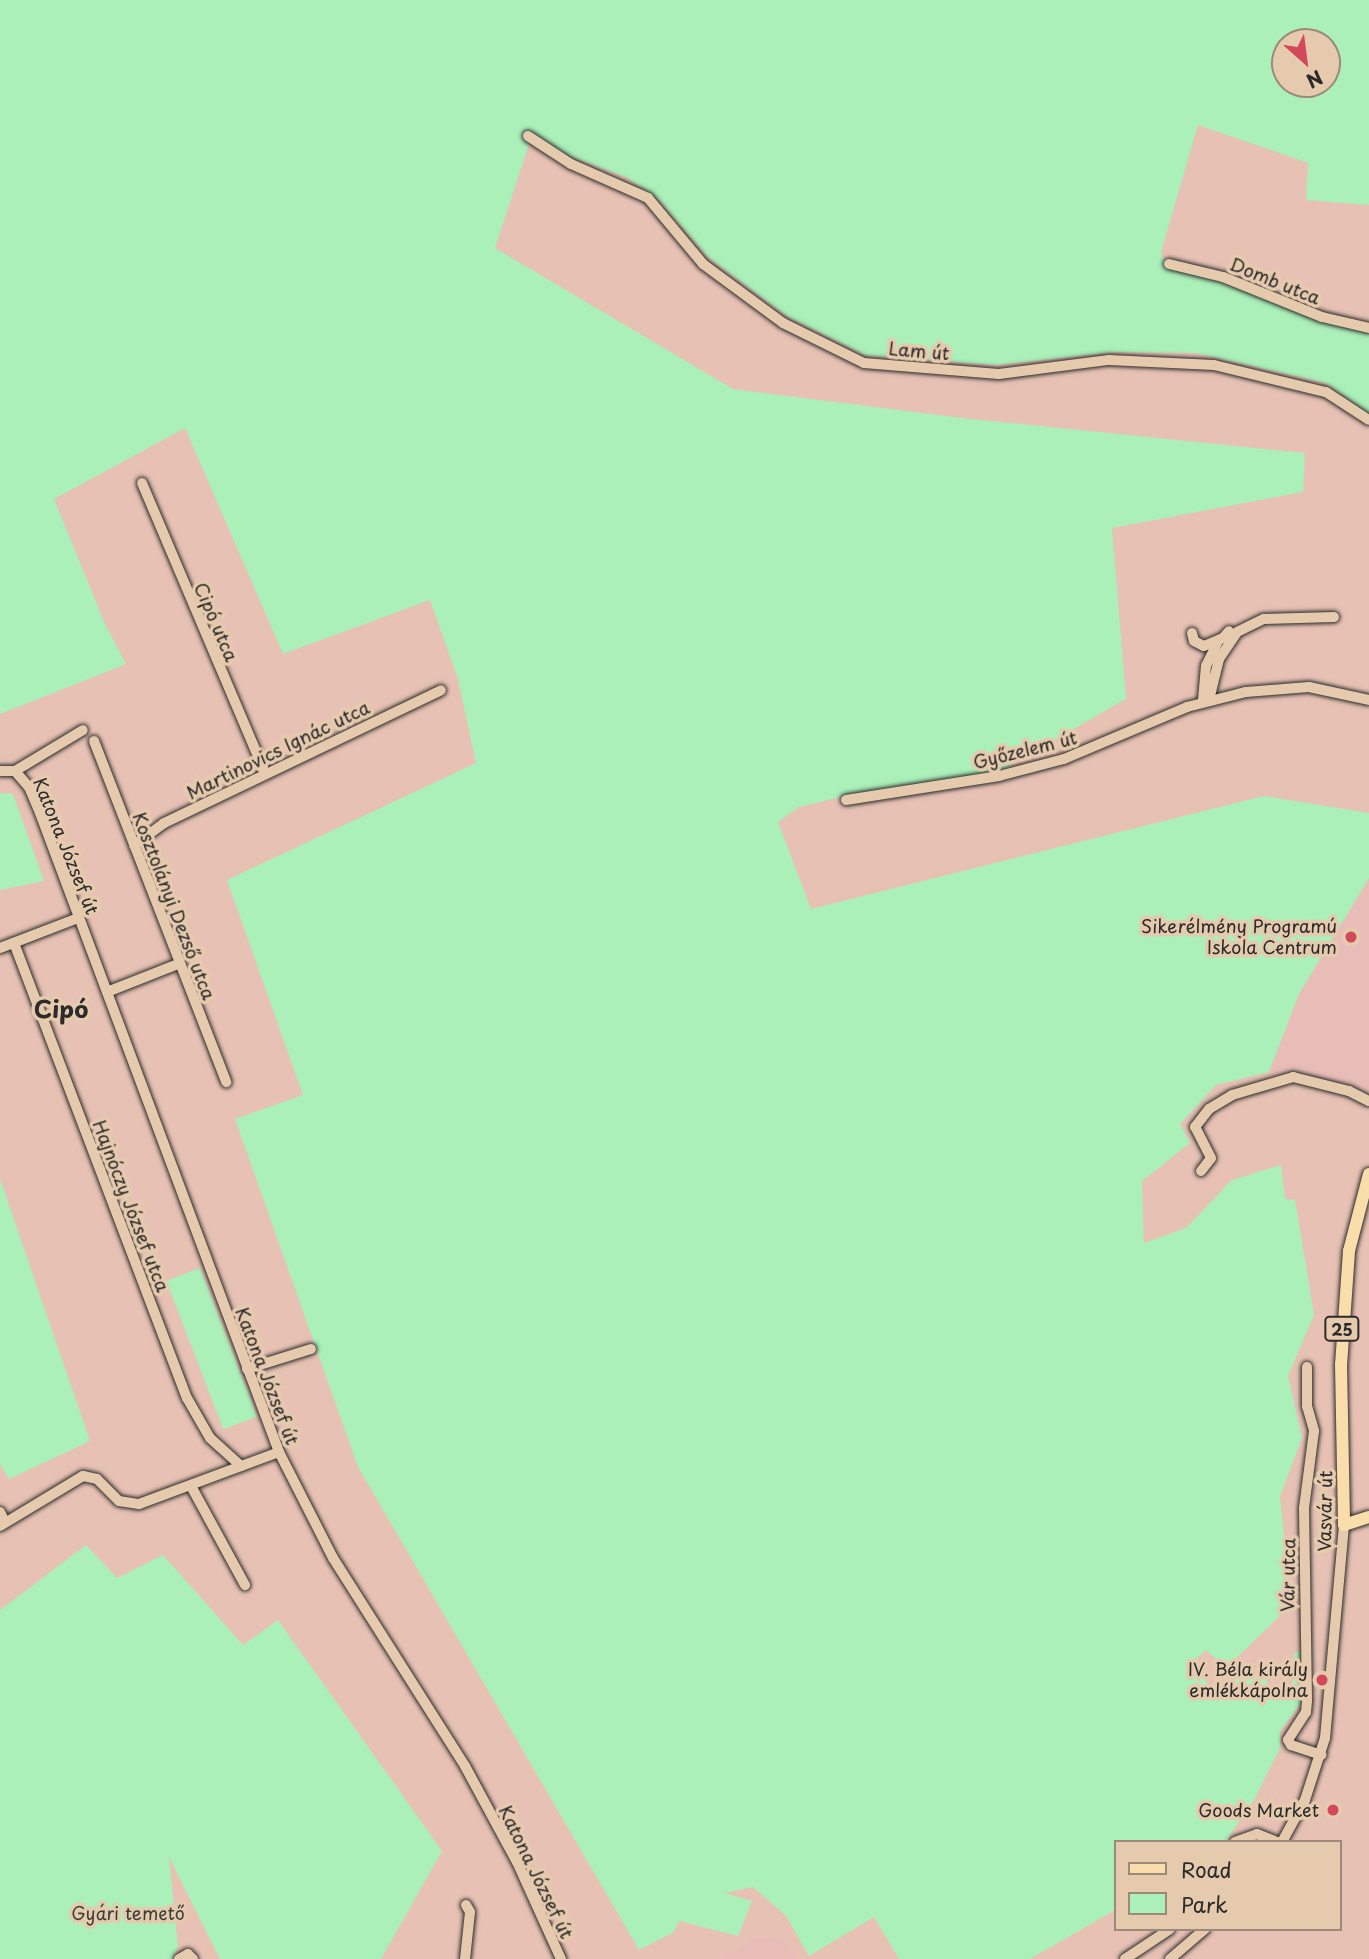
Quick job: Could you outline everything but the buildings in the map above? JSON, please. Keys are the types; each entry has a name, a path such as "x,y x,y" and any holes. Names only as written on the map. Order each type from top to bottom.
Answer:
{"main road":[{"name":"Vasvár út","path":"1344,1525 1344,1294 1353,1228 1369,1174"},
{"path":"1344,1486 1352,1508 1369,1516"},
{"path":"1344,1525 1369,1516"}],"street":[{"name":"Lam út","path":"528,136 571,164 648,198 702,264 783,323 864,363 999,374 1109,360 1214,365 1326,392 1369,420"},
{"name":"Domb utca","path":"1169,264 1223,277 1322,317 1369,328"},
{"name":"Cipó utca","path":"142,483 265,773"},
{"path":"1206,700 1219,659 1237,632 1264,619 1334,617"},
{"path":"1206,700 1206,666 1218,641 1229,631"},
{"path":"1192,633 1198,645 1218,641"},
{"name":"Győzelem út","path":"846,800 999,776 1064,759 1206,700 1262,689 1309,687 1369,700"},
{"name":"Martinovics Ignác utca","path":"134,845 164,823 441,690"},
{"path":"0,771 15,771 83,730"},
{"name":"Kosztolányi Dezső utca","path":"94,741 178,964 226,1082"},
{"name":"Katona József út","path":"15,771 29,787 279,1452 333,1558 465,1766 517,1862 561,1959"},
{"path":"0,948 78,918"},
{"name":"Hajnóczy József utca","path":"14,943 187,1398 209,1438 241,1466"},
{"path":"107,992 178,964"},
{"path":"1201,1171 1211,1158 1195,1127 1209,1110 1232,1095 1293,1077 1349,1091 1369,1101"},
{"path":"247,1369 311,1349"},
{"name":"Vár utca","path":"1307,1367 1307,1406 1314,1431 1304,1508 1307,1701 1306,1712 1288,1740 1292,1745 1321,1755"},
{"path":"0,1512 3,1524 83,1476 97,1479 119,1501 131,1505 191,1486 279,1452"},
{"path":"191,1486 245,1584"},
{"name":"Vasvár út","path":"1280,1840 1305,1800 1321,1755 1333,1688 1344,1525"},
{"name":"Vasvár út","path":"1240,1840 1256,1834 1273,1840"},
{"path":"465,1959 470,1912 466,1905"},
{"path":"1125,1959 1167,1931"},
{"path":"1170,1959 1203,1931"},
{"path":"179,1959 188,1954 193,1959"}],"shaded area":[{"name":"Sikerélmény Programú Iskola Centrum","path":"1369,880 1369,1093 1296,1070 1269,1072 1299,994"},
{"path":"755,1937 783,1939 796,1959 720,1959"}],"green space":[{"path":"0,0 1369,0 1369,205 1306,200 1308,163 1198,125 1161,252 1167,266 1369,326 1369,414 1326,383 1196,353 1115,352 995,365 865,355 788,317 708,257 657,198 628,178 530,141 495,248 733,389 962,418 1305,453 1303,492 1112,528 1126,699 1000,771 853,794 799,807 778,822 811,909 1264,796 1369,813 1369,878 1299,994 1269,1072 1216,1085 1180,1124 1190,1143 1142,1181 1144,1243 1186,1228 1232,1180 1281,1165 1285,1199 1295,1200 1314,1315 1288,1376 1302,1438 1280,1496 1291,1605 1226,1668 1206,1650 1189,1666 1227,1701 1235,1679 1264,1674 1270,1689 1288,1689 1293,1681 1294,1654 1300,1651 1302,1701 1280,1731 1280,1748 1254,1800 1226,1840 1114,1840 1114,1911 1030,1959 899,1959 874,1917 809,1956 786,1916 753,1887 725,1893 752,1901 738,1936 679,1921 674,1932 639,1950 358,1467 235,1119 303,1095 227,880 476,763 458,679 430,600 283,654 185,428 54,499 105,624 126,664 0,714"},
{"path":"0,793 13,794 44,881 0,890"},
{"path":"0,1179 90,1441 9,1479 0,1464"},
{"path":"200,1268 257,1416 223,1429 166,1281"},
{"name":"Gyári temető","path":"86,1545 117,1578 163,1555 243,1645 278,1620 442,1851 381,1959 220,1959 169,1857 178,1946 173,1959 0,1959 0,1610"}],"place":[{"name":"Sikerélmény Programú Iskola Centrum","path":"1351,937"},
{"name":"IV. Béla király emlékkápolna","path":"1322,1680"},
{"name":"Goods Market","path":"1333,1810"}],"district":[{"name":"Cipó","path":"61,1009"}]}
